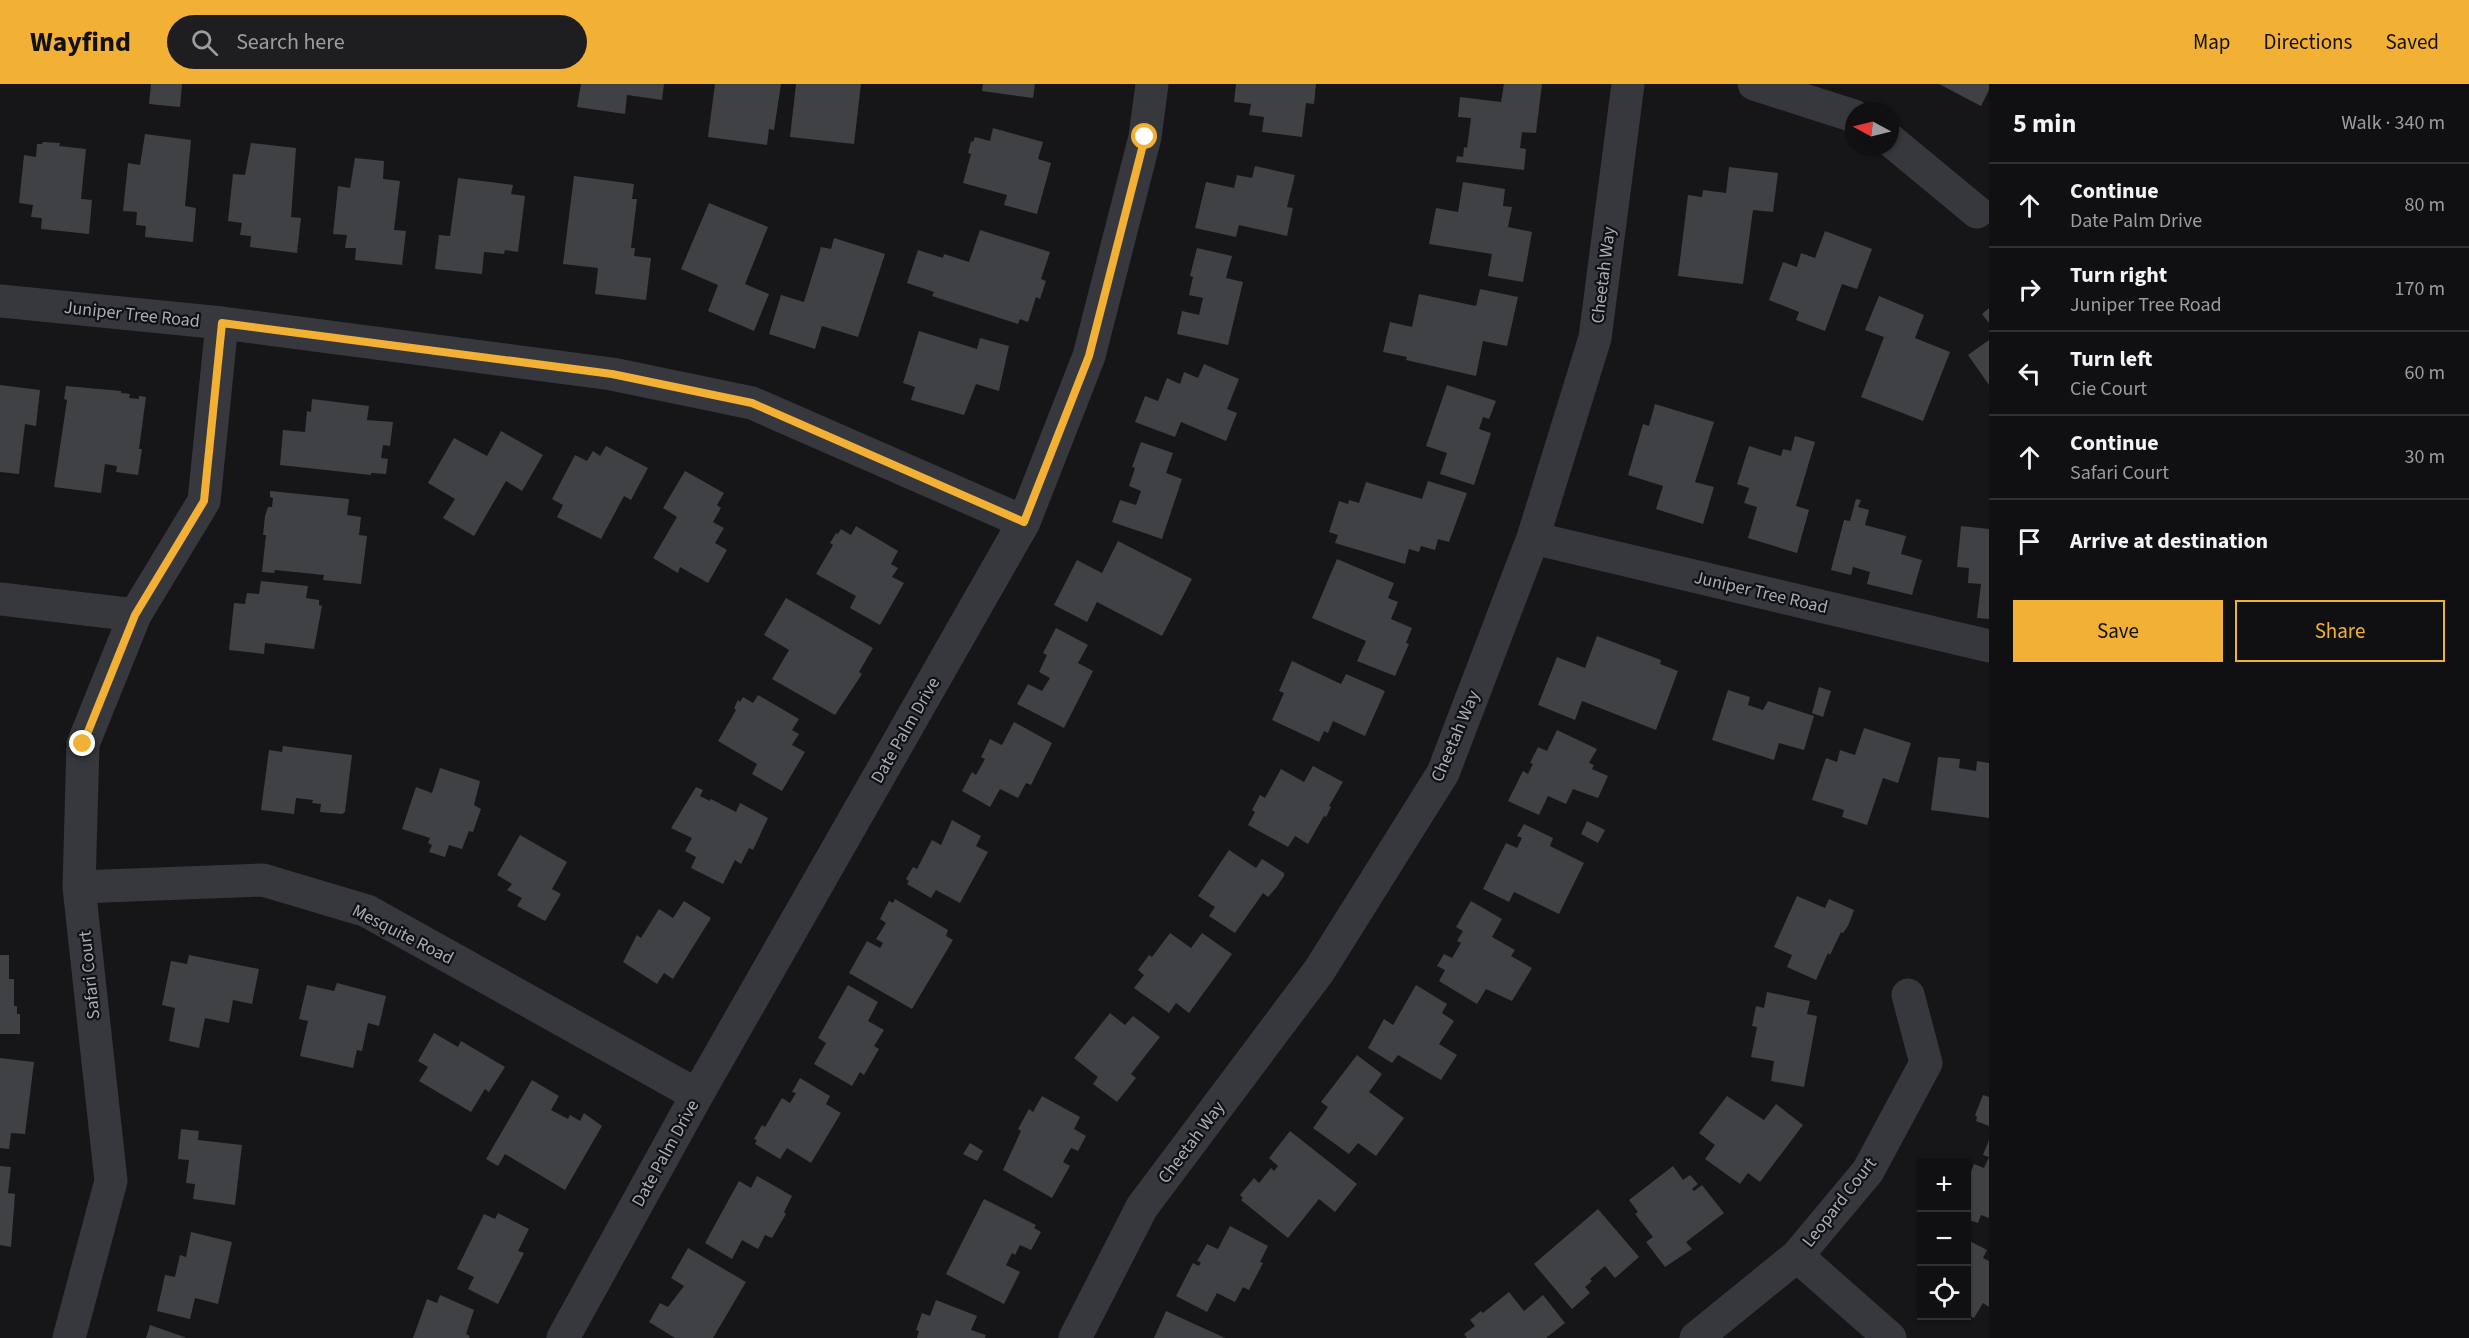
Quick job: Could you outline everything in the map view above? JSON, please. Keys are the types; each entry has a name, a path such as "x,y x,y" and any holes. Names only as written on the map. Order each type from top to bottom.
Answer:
{"street":[{"name":"Date Palm Drive","path":"563,1338 697,1095 1024,522 1089,356 1145,137 1152,84"},
{"name":"Cheetah Way","path":"1075,1338 1142,1207 1320,971 1443,773 1533,538 1595,338 1628,84"},
{"path":"1754,84 1845,113"},
{"path":"1899,148 1977,213"},
{"name":"Juniper Tree Road","path":"0,301 222,323 612,374 752,403 1024,522"},
{"name":"Safari Court","path":"69,1338 111,1181 79,887 83,744 135,615 204,501 222,323"},
{"name":"Juniper Tree Road","path":"1533,538 1989,646"},
{"path":"0,598 135,615"},
{"name":"Mesquite Road","path":"79,887 263,880 367,911 697,1095"},
{"name":"Leopard Court","path":"1696,1338 1797,1256 1868,1171 1926,1063 1908,994"},
{"path":"1797,1256 1890,1338"}],"building":[{"path":"151,84 182,84 180,107 149,104"},
{"path":"581,84 664,84 662,100 627,95 625,114 577,107"},
{"path":"715,84 781,84 774,130 769,129 767,145 708,137"},
{"path":"796,84 861,84 854,144 790,137"},
{"path":"983,84 1035,84 1033,98 982,91"},
{"path":"1236,84 1316,84 1314,104 1306,103 1302,137 1262,132 1264,117 1249,115 1251,104 1234,102"},
{"path":"1504,84 1542,84 1536,133 1522,132 1520,148 1526,149 1524,170 1456,162 1457,156 1463,157 1464,147 1467,148 1471,118 1458,117 1460,97 1501,102"},
{"path":"1939,84 1989,84 1989,90 1981,106"},
{"path":"993,128 1043,142 1038,159 1051,163 1037,214 1004,205 1007,195 963,183 971,154 968,153 971,141 973,142 975,137 990,141"},
{"path":"145,134 191,140 185,206 196,208 193,242 145,237 146,226 136,225 137,212 123,211 128,163 140,165"},
{"path":"43,142 86,149 81,199 92,200 89,234 41,229 42,218 31,217 33,205 19,203 24,155 36,157 37,144"},
{"path":"251,143 296,148 291,217 301,218 297,253 250,247 251,236 240,235 242,223 228,221 233,174 245,175"},
{"path":"355,158 384,161 383,179 400,181 394,230 406,231 402,265 355,260 356,248 345,248 347,235 333,234 338,186 350,188"},
{"path":"1255,166 1295,175 1287,207 1293,208 1287,236 1239,225 1236,237 1195,228 1206,182 1234,188 1237,175 1252,178"},
{"path":"1729,167 1778,173 1773,212 1753,210 1743,284 1678,276 1688,195 1702,197 1703,190 1726,193"},
{"path":"574,176 634,184 632,199 637,199 631,248 635,248 634,256 651,258 646,300 595,294 598,268 563,264"},
{"path":"458,178 513,185 511,194 525,196 518,252 505,250 504,254 484,252 482,274 435,269 439,235 450,236"},
{"path":"1463,182 1505,189 1503,206 1512,207 1508,227 1532,232 1523,282 1488,276 1492,254 1429,244 1436,208 1458,212"},
{"path":"709,203 768,227 745,284 769,294 754,331 708,311 718,285 681,269"},
{"path":"980,230 1050,252 1041,279 1046,281 1040,299 1036,297 1028,322 1020,319 1018,324 932,296 934,292 907,283 918,250 943,258 944,254 969,262"},
{"path":"1825,231 1872,249 1857,289 1842,284 1825,331 1796,320 1799,312 1769,300 1783,262 1797,267 1801,253 1815,258"},
{"path":"834,238 885,254 858,337 822,326 815,349 769,334 781,295 804,302 821,247 831,249"},
{"path":"1197,248 1232,256 1226,278 1243,282 1228,345 1177,334 1182,311 1199,315 1203,298 1189,295 1193,277 1190,276"},
{"path":"1480,289 1518,297 1507,346 1483,341 1476,376 1406,360 1407,357 1383,352 1390,322 1412,327 1419,294 1476,306"},
{"path":"1879,296 1924,315 1915,338 1950,352 1923,421 1861,397 1884,337 1865,330"},
{"path":"1989,308 1989,323 1982,314"},
{"path":"919,331 977,349 980,338 1009,346 999,391 976,384 964,415 911,400 915,387 903,383"},
{"path":"1989,340 1989,385 1968,355"},
{"path":"1204,364 1239,379 1227,409 1237,413 1226,441 1181,422 1175,437 1135,422 1145,396 1158,401 1167,378 1180,384 1184,372 1198,378"},
{"path":"0,385 40,390 36,426 25,424 19,474 0,472"},
{"path":"1447,385 1496,401 1489,419 1483,417 1479,429 1491,433 1474,485 1440,474 1447,453 1426,446"},
{"path":"66,386 121,391 121,393 130,394 129,398 146,397 138,475 116,472 117,466 105,464 101,493 54,487 67,400 64,399"},
{"path":"312,399 369,406 367,420 393,422 390,446 383,445 381,458 388,459 386,474 371,473 371,475 280,465 283,430 305,432 307,411 311,412"},
{"path":"1655,404 1714,422 1695,482 1714,487 1703,524 1656,509 1663,486 1628,475 1643,424 1649,426"},
{"path":"501,431 543,455 522,491 506,481 474,536 443,518 455,499 428,483 454,438 487,456"},
{"path":"1795,436 1815,442 1796,506 1809,510 1797,553 1748,538 1757,507 1744,503 1749,488 1737,484 1749,446 1781,456 1783,449 1791,451"},
{"path":"1141,442 1173,453 1166,473 1182,479 1162,539 1112,522 1120,500 1136,505 1141,491 1129,486 1135,468 1132,467"},
{"path":"606,446 648,468 631,500 624,496 601,539 557,517 563,505 552,499 575,455 587,461 593,451 600,456"},
{"path":"685,471 724,493 717,505 721,508 713,522 724,528 715,543 727,550 708,583 680,567 678,573 653,558 677,517 663,508"},
{"path":"1428,481 1467,493 1449,542 1438,539 1435,550 1421,546 1419,552 1409,549 1405,564 1335,543 1338,535 1329,532 1339,501 1348,504 1349,500 1359,503 1366,482 1422,499"},
{"path":"270,491 349,499 347,515 361,517 359,535 367,536 361,584 323,580 324,575 275,570 274,573 262,572 266,535 263,535 265,516 268,507 272,507 273,498 270,497"},
{"path":"1856,499 1861,500 1858,507 1869,510 1865,525 1906,536 1901,554 1922,560 1912,595 1867,584 1870,572 1853,567 1851,575 1831,570 1844,520 1850,521"},
{"path":"856,526 898,551 891,564 898,568 892,577 904,583 880,625 850,608 856,596 816,574 833,545 830,543 836,533 838,534 841,529 851,535"},
{"path":"1961,526 1989,529 1989,619 1977,618 1981,584 1968,583 1969,568 1957,567"},
{"path":"1118,541 1192,579 1162,636 1097,602 1087,622 1054,605 1077,560 1102,573"},
{"path":"1337,559 1394,583 1388,598 1398,602 1391,619 1412,628 1406,643 1409,644 1395,676 1357,661 1366,641 1312,618"},
{"path":"261,581 308,586 306,598 319,600 319,605 322,606 314,649 265,643 264,654 229,650 234,603 245,604 247,593 259,594"},
{"path":"786,598 873,648 859,672 862,674 835,715 772,679 789,650 764,635"},
{"path":"1056,628 1088,645 1078,663 1093,671 1064,728 1017,704 1028,684 1042,691 1050,678 1039,672 1047,655 1043,653"},
{"path":"1597,636 1661,660 1660,664 1678,671 1656,730 1582,701 1575,720 1538,705 1557,657 1585,668"},
{"path":"1292,661 1341,684 1346,674 1385,691 1365,736 1333,721 1328,733 1324,731 1319,742 1272,720 1284,693 1279,691"},
{"path":"1819,687 1831,691 1823,717 1812,713"},
{"path":"1728,690 1750,697 1748,705 1763,710 1768,701 1814,716 1804,750 1779,743 1774,760 1712,740"},
{"path":"758,695 799,719 792,730 799,734 792,745 805,752 782,791 752,774 757,764 718,741 736,710 734,708 738,700 740,702 743,697 753,703"},
{"path":"1014,722 1052,743 1031,785 1026,783 1018,798 1000,789 990,807 962,791 972,772 976,775 985,759 981,757 990,739 1002,745"},
{"path":"1864,728 1911,743 1898,783 1883,778 1867,825 1842,817 1844,810 1812,800 1826,758 1837,762 1840,750 1855,755"},
{"path":"1557,730 1597,749 1589,763 1594,765 1592,769 1608,776 1598,798 1573,789 1566,804 1548,796 1539,815 1508,801 1523,771 1528,774 1533,764 1530,763 1538,747 1547,751"},
{"path":"283,746 352,755 345,812 342,814 320,812 321,804 312,803 313,800 296,798 294,814 261,810 269,750 282,752"},
{"path":"1938,757 1960,759 1959,768 1976,771 1977,761 1989,763 1989,818 1931,810"},
{"path":"1313,766 1343,782 1329,806 1331,807 1326,817 1324,816 1308,844 1295,836 1288,847 1248,825 1255,812 1252,810 1260,795 1265,798 1281,769 1304,782"},
{"path":"440,768 480,781 474,805 481,809 473,832 469,831 462,849 449,845 445,857 429,852 432,845 428,843 430,838 402,829 416,787 432,793"},
{"path":"696,787 703,790 700,796 710,801 711,799 736,812 740,803 768,818 753,850 749,848 741,864 735,860 723,884 691,868 696,857 685,851 692,838 671,828"},
{"path":"952,820 981,836 976,846 988,852 960,903 936,890 931,898 907,884 909,881 906,879 913,867 917,869 932,840 941,845"},
{"path":"1587,821 1605,830 1598,843 1581,834"},
{"path":"1524,824 1553,838 1550,846 1584,863 1559,914 1514,892 1509,902 1483,889 1506,843 1517,848 1522,838 1517,836"},
{"path":"520,835 567,862 552,889 561,894 545,921 517,906 522,898 507,890 512,884 497,875"},
{"path":"1229,850 1256,868 1262,859 1284,873 1268,897 1263,893 1235,933 1209,916 1215,907 1198,896"},
{"path":"1797,896 1825,908 1829,899 1854,910 1848,926 1843,933 1841,932 1830,955 1828,953 1816,980 1787,967 1792,955 1774,947"},
{"path":"895,899 948,930 946,936 953,940 912,1009 849,973 867,941 880,948 883,943 876,939 886,923 880,919 889,901 893,903"},
{"path":"684,901 711,918 673,979 664,973 657,984 623,962 637,935 641,938 659,909 673,918"},
{"path":"1471,901 1502,919 1492,937 1515,950 1511,956 1532,968 1512,1001 1486,989 1477,1004 1439,981 1445,970 1437,966 1444,954 1452,958 1461,943 1457,941 1463,931 1456,927"},
{"path":"1170,933 1191,948 1202,933 1232,954 1189,1013 1176,1003 1169,1013 1134,988 1144,975 1138,970 1149,955 1152,957"},
{"path":"0,955 9,955 9,979 14,979 14,1006 17,1006 17,1014 20,1014 20,1034 0,1034"},
{"path":"189,955 259,969 252,1004 233,1000 229,1023 205,1018 199,1048 169,1041 175,1008 162,1005 171,961 187,964"},
{"path":"337,983 386,996 379,1026 368,1023 362,1051 357,1050 353,1068 300,1056 308,1021 299,1019 307,985 334,991"},
{"path":"848,985 878,1002 868,1021 884,1030 874,1046 879,1049 864,1075 860,1072 852,1086 814,1064 826,1043 818,1038"},
{"path":"1416,985 1447,1004 1442,1013 1454,1021 1439,1044 1457,1055 1441,1080 1398,1055 1392,1063 1368,1048 1384,1019 1393,1025"},
{"path":"1767,992 1810,1001 1807,1014 1817,1016 1804,1087 1771,1081 1774,1061 1751,1057 1757,1027 1752,1026 1756,1006 1764,1008"},
{"path":"1110,1013 1125,1025 1133,1016 1160,1037 1131,1074 1136,1078 1117,1102 1093,1084 1098,1077 1074,1058"},
{"path":"434,1033 458,1047 461,1041 505,1067 489,1092 485,1089 471,1112 419,1081 428,1067 418,1061"},
{"path":"1357,1055 1382,1074 1369,1092 1404,1118 1376,1156 1358,1143 1349,1154 1313,1128 1328,1107 1321,1102"},
{"path":"0,1058 34,1062 25,1134 11,1133 9,1149 0,1148"},
{"path":"800,1078 830,1096 826,1104 841,1113 811,1163 787,1148 780,1159 755,1144 757,1140 754,1139 762,1125 765,1127 782,1098 790,1103 796,1093 792,1092"},
{"path":"532,1080 559,1096 551,1110 568,1119 570,1115 580,1121 584,1113 602,1126 565,1190 505,1154 498,1166 486,1159"},
{"path":"1983,1095 1989,1097 1989,1126 1976,1121 1975,1115"},
{"path":"1042,1096 1080,1117 1074,1129 1086,1136 1078,1151 1071,1148 1063,1162 1070,1166 1052,1198 1003,1170 1021,1131 1018,1129 1029,1109 1033,1112"},
{"path":"1727,1096 1764,1120 1776,1104 1803,1125 1760,1182 1748,1173 1740,1184 1705,1159 1715,1145 1699,1133"},
{"path":"181,1129 199,1131 198,1140 242,1145 235,1205 193,1199 195,1184 186,1183 189,1160 178,1159"},
{"path":"1290,1131 1357,1184 1335,1212 1319,1199 1288,1238 1241,1200 1243,1198 1240,1195 1254,1178 1259,1183 1271,1168 1274,1171 1278,1166 1269,1158"},
{"path":"1989,1140 1989,1157 1983,1155"},
{"path":"970,1143 983,1151 977,1161 963,1154"},
{"path":"1989,1157 1989,1218 1981,1215 1978,1223 1971,1221 1971,1172 1974,1164 1984,1168"},
{"path":"0,1166 11,1167 8,1193 15,1194 11,1247 0,1245"},
{"path":"1673,1166 1683,1180 1690,1175 1698,1184 1692,1189 1694,1191 1702,1185 1724,1213 1686,1242 1692,1249 1665,1267 1646,1242 1653,1237 1635,1214 1638,1212 1629,1200"},
{"path":"757,1176 792,1196 784,1212 786,1214 772,1238 765,1235 758,1249 742,1240 732,1259 705,1243 739,1181 751,1188"},
{"path":"984,1199 1036,1225 1034,1228 1041,1232 1031,1250 1020,1245 1015,1255 1012,1253 1006,1265 1020,1272 1004,1304 946,1274"},
{"path":"1598,1209 1639,1257 1615,1278 1605,1266 1590,1279 1592,1281 1585,1287 1590,1293 1572,1309 1534,1264"},
{"path":"498,1213 529,1229 518,1251 524,1253 498,1304 468,1289 474,1277 457,1269 484,1214 495,1219"},
{"path":"1230,1226 1268,1246 1260,1262 1263,1263 1249,1290 1243,1287 1235,1302 1217,1293 1207,1312 1176,1296 1193,1263 1199,1266 1201,1262 1197,1261 1207,1244 1218,1249"},
{"path":"191,1232 232,1242 218,1304 195,1298 190,1319 157,1311 165,1275 175,1277 180,1255 186,1257"},
{"path":"1971,1242 1987,1250 1983,1258 1989,1261 1989,1307 1983,1303 1974,1318 1971,1316"},
{"path":"688,1248 746,1282 713,1338 675,1338 649,1322 660,1303 668,1307 684,1286 671,1278"},
{"path":"1509,1292 1524,1311 1543,1295 1565,1323 1546,1338 1467,1338 1464,1334 1475,1326 1470,1320 1481,1311 1483,1313"},
{"path":"440,1295 474,1310 466,1334 470,1336 469,1338 413,1338 427,1299 437,1303"},
{"path":"936,1300 977,1316 971,1330 986,1335 985,1338 917,1338 919,1331 916,1330 922,1313 930,1316"},
{"path":"1166,1311 1225,1338 1154,1338"},
{"path":"150,1325 187,1338 146,1338"}],"route":[{"path":"83,744 135,615 204,501 222,323 612,374 752,403 1024,522 1089,356 1145,137"}]}
